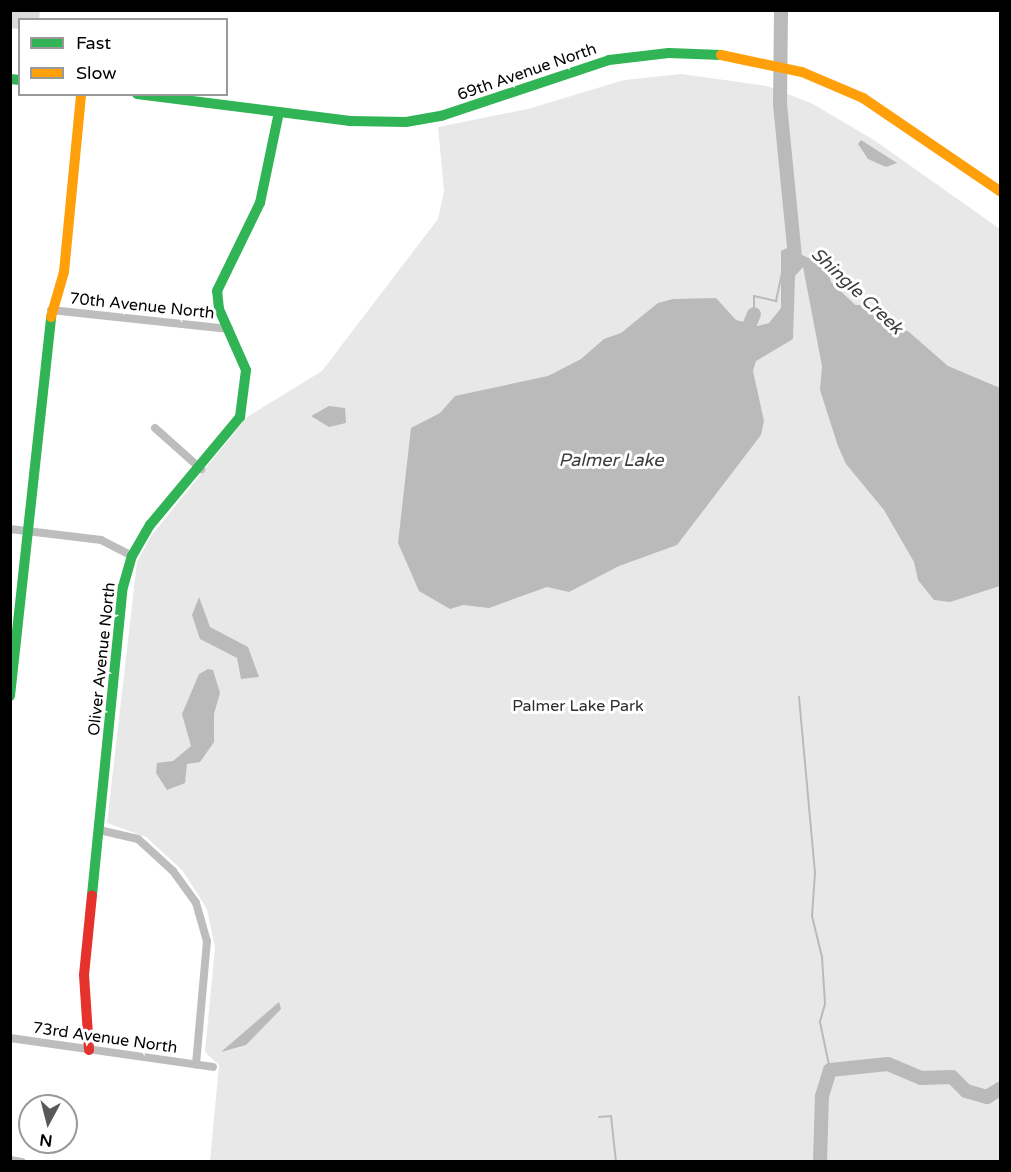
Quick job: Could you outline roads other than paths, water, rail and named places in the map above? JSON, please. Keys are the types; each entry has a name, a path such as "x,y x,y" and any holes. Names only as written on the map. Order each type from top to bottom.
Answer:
{"street":[{"name":"69th Avenue North","path":"153,96 279,112 406,122 466,108 582,66 636,56 698,53 768,62 789,68 863,98 1000,191"},
{"path":"10,696 51,310 64,272 81,96"},
{"name":"Oliver Avenue North","path":"88,1050 90,1021 83,988 123,587 132,556 150,525 201,469 234,427 246,394 243,359 229,329 217,291 261,203 279,112"},
{"name":"70th Avenue North","path":"51,310 229,329"},
{"path":"155,428 201,469"},
{"path":"10,529 101,540 132,556"},
{"path":"99,830 138,839 173,870 196,903 207,941 196,1065"},
{"name":"73rd Avenue North","path":"10,1038 213,1067"},
{"path":"10,1160 22,1161"}],"water":[{"path":"861,140 897,163 886,167 868,159 858,144"},
{"name":"Palmer Lake","path":"787,248 815,261 830,277 832,293 842,305 861,305 877,313 909,332 948,366 1000,388 1000,586 950,602 934,600 918,580 914,562 884,510 846,464 820,390 822,366 803,267 795,276 793,339 756,361 753,371 764,421 761,435 677,545 619,566 569,592 547,587 489,608 463,605 450,609 419,591 398,543 411,428 440,413 455,396 548,376 581,359 604,339 621,333 658,303 673,299 716,298 736,320 758,326 769,323 781,308 781,251"},
{"path":"329,406 345,408 346,423 329,427 311,416"},
{"path":"199,597 210,627 248,647 259,677 241,679 237,658 200,639 192,615"},
{"path":"208,669 213,670 220,693 214,714 214,742 200,762 187,764 185,783 167,790 156,773 157,763 173,761 191,746 182,714 199,674"},
{"path":"279,1002 281,1009 246,1045 221,1052"}],"waterway":[{"name":"Shingle Creek","path":"781,10 780,104 795,257"},
{"path":"754,314 754,296 776,301 783,268"},
{"name":"Shingle Creek","path":"824,285 858,317"},
{"path":"743,340 754,314"},
{"path":"799,697 815,873 812,916 822,957 825,1004 820,1022 830,1070"},
{"name":"Shingle Creek","path":"820,1162 822,1096 830,1070 888,1064 921,1078 952,1077 966,1091 987,1097 1000,1089"},
{"path":"599,1117 611,1116 616,1162"}],"park label":[{"name":"Palmer Lake Park","path":"578,706"}]}
